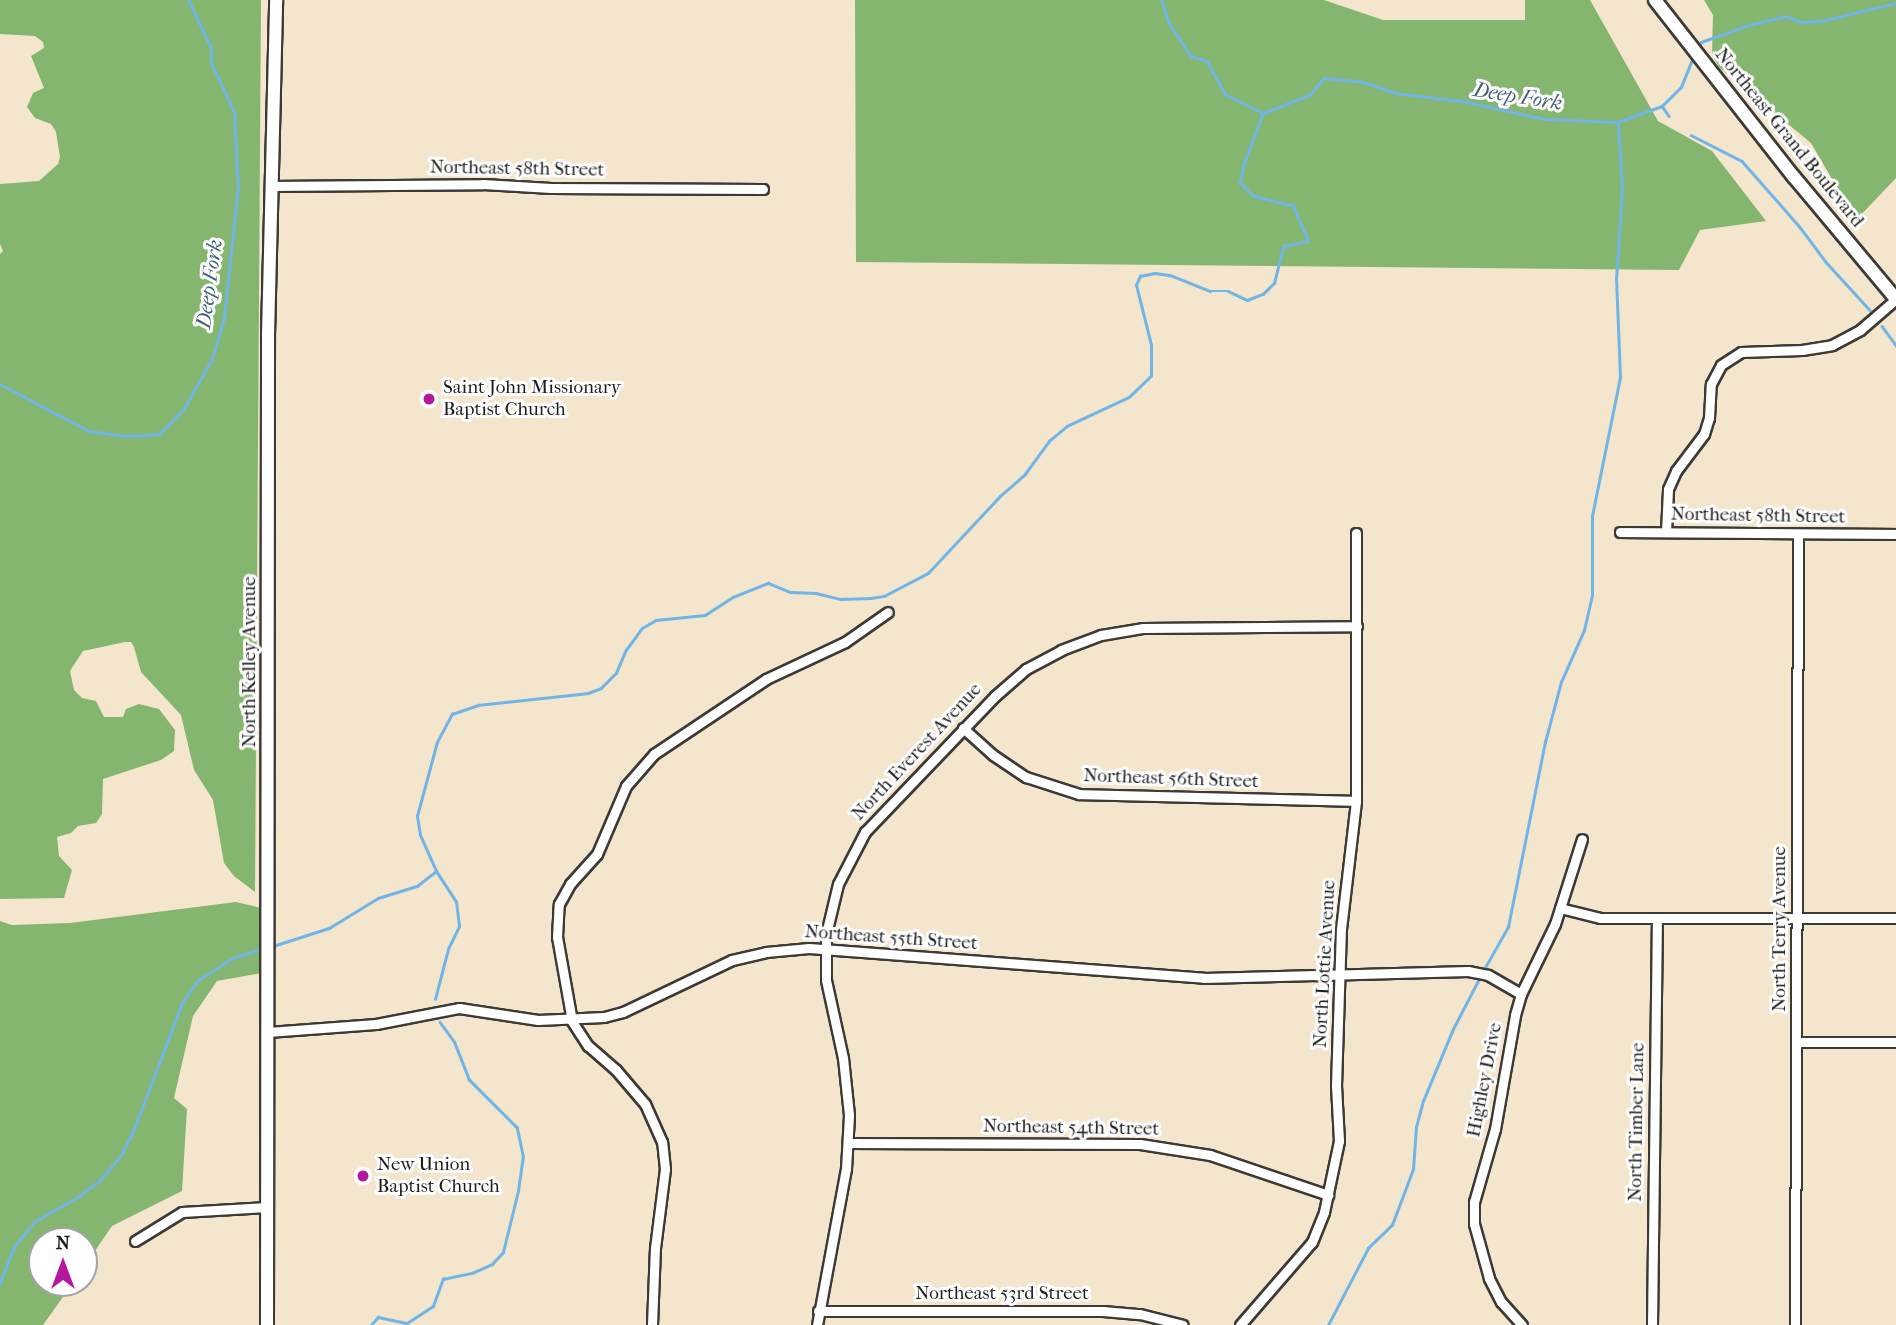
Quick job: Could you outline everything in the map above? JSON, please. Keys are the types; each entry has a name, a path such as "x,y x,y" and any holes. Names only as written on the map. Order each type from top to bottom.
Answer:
{"street":[{"name":"North Kelley Avenue","path":"267,1325 270,186 276,0"},
{"name":"Northeast Grand Boulevard","path":"1654,0 1896,299"},
{"name":"Northeast 58th Street","path":"270,186 483,184 551,188 763,188"},
{"path":"1665,532 1668,489 1676,471 1704,434 1709,418 1711,384 1721,365 1741,352 1802,350 1832,345 1860,330 1896,299"},
{"name":"Northeast 58th Street","path":"1619,532 1896,534"},
{"name":"North Lottie Avenue","path":"1240,1325 1312,1242 1328,1195 1339,1141 1336,1087 1343,903 1356,801 1356,533"},
{"name":"North Terry Avenue","path":"1795,1325 1798,534"},
{"path":"652,1325 655,1248 664,1169 662,1142 645,1104 616,1070 588,1045 572,1021 557,937 559,904 570,884 597,854 626,786 634,774 663,747 765,680 845,642 888,612"},
{"name":"North Everest Avenue","path":"817,1325 848,1143 847,1091 826,980 825,949 835,894 855,847 880,815 963,727 1026,669 1060,650 1119,631 1357,626"},
{"name":"Northeast 56th Street","path":"963,727 993,755 1026,777 1079,794 1356,801"},
{"name":"Highley Drive","path":"1522,1325 1501,1302 1489,1278 1476,1236 1473,1214 1476,1186 1495,1129 1508,1044 1521,994 1560,908 1582,839"},
{"path":"1560,908 1600,918 1896,918"},
{"name":"North Timber Lane","path":"1652,1325 1657,919"},
{"name":"Northeast 55th Street","path":"268,1032 376,1024 459,1008 520,1019 572,1021 623,1012 747,955 783,950 825,949 1194,977 1479,972 1521,994"},
{"path":"1797,1042 1896,1042"},
{"name":"Northeast 54th Street","path":"848,1143 1118,1143 1163,1146 1233,1162 1328,1195"},
{"path":"135,1241 182,1212 267,1207"},
{"name":"Northeast 53rd Street","path":"818,1311 1103,1311 1140,1314 1184,1325"}],"green space":[{"path":"0,0 261,0 255,892 234,876 224,863 213,800 194,770 181,715 141,672 134,647 131,642 125,642 83,651 70,671 74,690 82,698 96,701 104,717 123,717 126,709 139,704 159,709 175,730 174,751 161,760 103,779 102,814 96,823 78,826 71,833 57,837 59,856 72,870 64,898 0,899 0,254 3,251 0,244 0,184 39,181 58,164 60,157 56,132 51,124 35,118 27,107 33,93 44,88 31,56 44,48 43,42 35,36 0,34"},
{"path":"855,0 1324,0 1383,20 1525,20 1525,0 1590,0 1658,121 1712,151 1766,221 1700,230 1679,270 856,262"},
{"path":"1704,0 1896,0 1896,178 1856,220 1811,143 1720,68 1712,55 1713,15"},
{"path":"236,902 261,908 262,973 217,981 193,1016 174,1098 187,1109 182,1191 112,1226 98,1246 98,1227 28,1227 28,1297 63,1297 43,1325 0,1325 0,921 12,925 70,923"}],"waterway":[{"name":"Deep Fork","path":"0,384 89,431 124,436 159,434 183,410 212,359 224,318 238,187 234,112 211,63 211,48 188,0"},
{"name":"Deep Fork","path":"1162,0 1169,23 1191,56 1207,61 1225,94 1263,113"},
{"name":"Deep Fork","path":"1699,46 1701,42 1748,25 1786,16 1801,22 1821,21 1896,3"},
{"name":"Deep Fork","path":"1263,113 1310,95 1324,78 1364,82 1396,93 1467,102 1544,119 1618,122 1662,106 1681,87 1694,55"},
{"path":"1662,106 1669,116"},
{"path":"435,999 448,949 459,926 456,902 436,871 420,835 417,816 437,742 452,714 478,705 588,693 601,688 616,673 626,650 642,628 656,620 705,615 733,597 768,583 790,592 816,593 840,599 871,598 884,596 928,573 1000,496 1025,474 1049,441 1067,426 1129,397 1151,376 1151,345 1136,285 1140,276 1155,273 1170,275 1210,291 1228,291 1247,300 1263,294 1274,283 1283,246 1308,241 1293,206 1253,196 1240,183 1243,166 1263,113"},
{"path":"1483,971 1508,927 1545,742 1561,682 1584,630 1592,595 1592,516 1620,377 1616,279 1622,190 1618,122"},
{"path":"1691,135 1742,161 1870,310"},
{"path":"1882,326 1896,345"},
{"path":"273,946 329,928 378,898 417,886 436,871"},
{"path":"0,1283 14,1247 34,1222 99,1181 120,1157 134,1129 183,1001 198,980 233,958 263,948"},
{"path":"1328,1325 1368,1248 1392,1225 1413,1169 1416,1127 1423,1101 1453,1029 1480,977"},
{"path":"371,1325 378,1317 407,1323 433,1306 443,1279 472,1273 492,1264 503,1252 518,1191 523,1157 517,1128 469,1080 454,1042 440,1023"}],"place":[{"name":"Saint John Missionary Baptist Church","path":"429,399"},
{"name":"New Union Baptist Church","path":"363,1176"}]}
